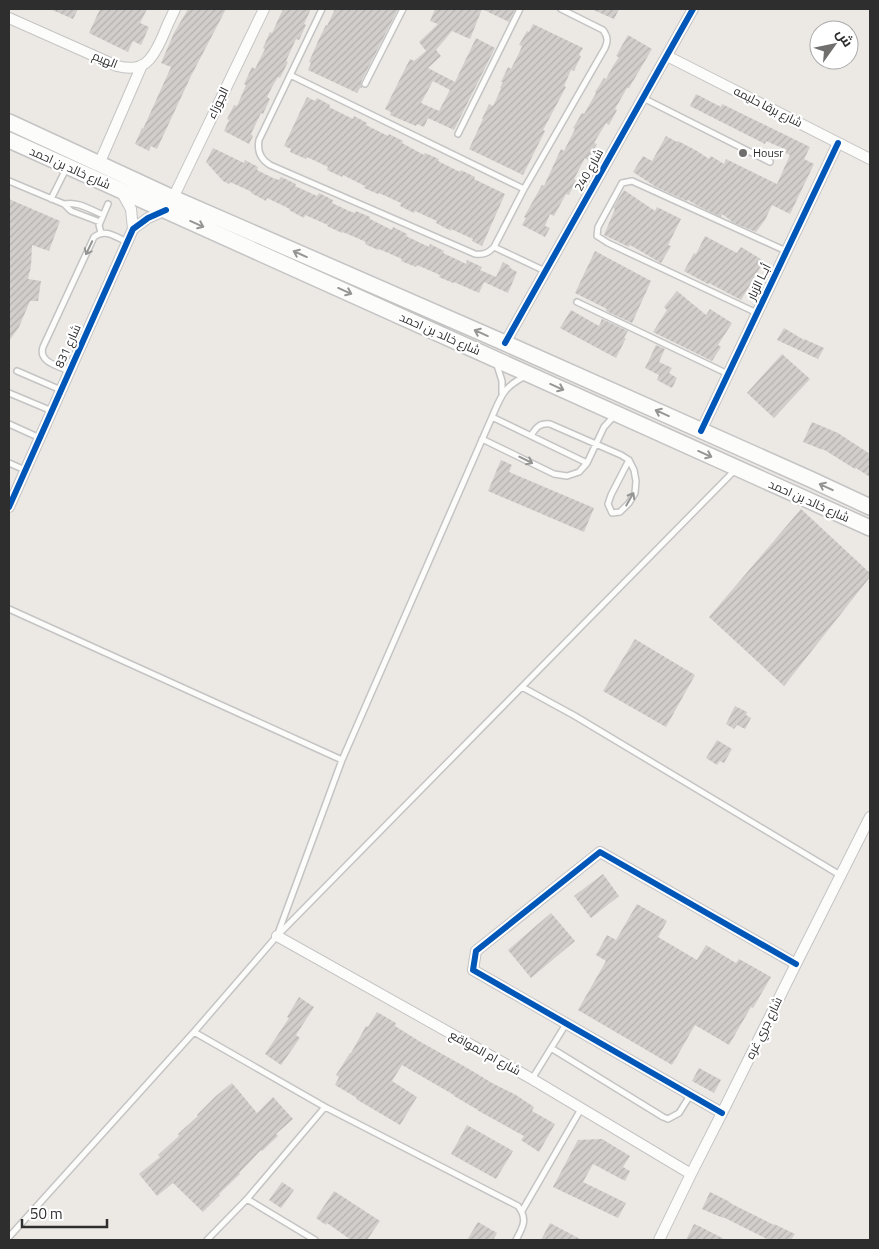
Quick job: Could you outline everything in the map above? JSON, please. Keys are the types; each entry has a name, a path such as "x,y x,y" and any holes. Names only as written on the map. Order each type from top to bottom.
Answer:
{"main road":[{"name":"شارع خالد بن احمد","path":"9,122 100,164 169,204 529,375 870,528"},
{"name":"شارع خالد بن احمد","path":"9,140 121,190 169,204 505,343 870,507"}],"street":[{"path":"100,164 142,65 150,60 155,53 175,9"},
{"name":"الجوزاء","path":"169,204 264,9"},
{"name":"شارع 240","path":"505,343 642,97 667,56 691,9"},
{"name":"الهيم","path":"9,18 117,66 134,68 142,65"},
{"name":"شارع برقا حليمه","path":"667,56 870,159"},
{"name":"أبــا الزبار","path":"701,431 838,143"},
{"path":"121,190 130,209 133,229 169,204"},
{"name":"شارع 831","path":"9,507 133,229"},
{"name":"شارع جري غره","path":"659,1240 870,817"},
{"path":"722,1113 473,970 476,951 600,852 796,964"},
{"name":"شارع ام المواقع","path":"277,936 532,1079 691,1174"}],"lane":[{"path":"322,9 259,140 258,152 261,157 270,166 475,254 483,255 494,247 524,189 608,41 607,35 603,30 561,9"},
{"path":"365,84 403,9"},
{"path":"458,134 520,9"},
{"path":"290,75 524,189"},
{"path":"642,97 770,162"},
{"path":"51,199 67,166"},
{"path":"9,181 64,204 71,211 100,222"},
{"path":"757,313 608,243 597,236 598,227 622,183 632,181 786,252"},
{"path":"64,204 78,204 103,215"},
{"path":"101,232 100,222 108,204"},
{"path":"69,372 45,360 42,351 94,237 101,232 108,233 127,242"},
{"path":"494,247 545,271"},
{"path":"577,302 728,374"},
{"path":"494,358 502,381 502,393"},
{"path":"17,371 61,390"},
{"path":"277,936 342,760 502,393 519,379 529,375"},
{"path":"9,393 52,411"},
{"path":"482,439 554,474 567,476 579,472 588,463 604,427 616,414"},
{"path":"492,417 588,463"},
{"path":"9,424 40,438"},
{"path":"531,436 539,425 550,424 629,460 634,470 635,493 620,512 612,513 608,504 629,460"},
{"path":"9,463 26,470"},
{"path":"9,1237 194,1032 277,936 737,468"},
{"path":"9,609 342,760"},
{"path":"522,687 575,716 841,876"},
{"path":"532,1079 566,1024"},
{"path":"194,1032 324,1107 512,1202 522,1210 524,1216 524,1223 516,1240"},
{"path":"551,1048 663,1118 668,1119 680,1113 691,1094"},
{"path":"207,1240 247,1199 324,1107"},
{"path":"522,1210 581,1109"},
{"path":"247,1199 315,1240"}],"building":[{"path":"50,9 78,9 73,19"},
{"path":"100,9 147,9 140,23 149,27 141,45 133,41 128,52 89,33"},
{"path":"188,9 226,9 191,76 157,149 151,146 149,151 135,144 171,67 161,63 174,33"},
{"path":"283,9 311,9 304,24 306,25 299,40 296,39 280,78 278,77 267,97 270,99 251,134 253,136 249,144 224,131 229,120 227,119 234,105 237,106 252,67 255,69 265,49 263,48 270,32 272,33"},
{"path":"335,9 398,9 361,82 362,88 357,93 308,70 311,63 309,62 319,39"},
{"path":"435,9 482,9 470,39 452,31 436,50 441,56 428,68 455,82 476,38 495,48 454,130 428,118 424,127 417,124 416,126 390,115 391,112 385,109 410,59 414,61 426,51 419,42 438,24 430,21","holes":["433,81 450,90 439,111 421,103"]},
{"path":"482,9 515,9 509,22"},
{"path":"591,9 619,9 614,19"},
{"path":"533,24 583,48 574,71 571,70 564,86 566,87 543,130 545,131 523,175 469,149 489,104 493,106 508,67 511,69 519,53 522,46 519,45"},
{"path":"628,35 652,49 615,109 617,110 609,125 606,123 594,143 597,144 588,160 585,158 574,179 576,180 569,195 566,194 554,216 550,214 545,226 550,228 545,237 522,225 526,218 524,217 542,185 544,186 561,149 564,151 575,129 573,128 582,113 584,114 595,92 604,78 606,79 619,57 616,56"},
{"path":"696,94 721,107 722,104 810,147 804,159 814,164 790,214 772,205 765,220 756,232 734,223 722,214 721,217 688,200 656,187 633,172 643,156 652,161 666,136 709,159 711,156 724,164 726,159 777,184 790,155 785,153 787,150 766,141 765,144 690,106"},
{"path":"307,97 315,101 317,98 330,105 329,107 353,119 354,116 367,123 366,125 403,141 402,143 424,155 425,153 439,159 438,161 460,172 461,170 475,177 474,179 505,194 482,246 472,241 473,239 436,223 437,221 400,206 401,203 364,188 365,186 343,175 342,177 327,170 328,167 307,157 306,159 290,152 291,149 284,146"},
{"path":"213,148 244,163 245,160 258,167 257,170 273,178 279,180 281,177 317,196 319,193 333,200 332,203 349,211 355,213 356,211 370,217 370,219 392,230 393,227 407,234 406,236 429,247 430,244 444,251 443,253 466,264 467,260 482,267 480,270 496,277 503,262 517,272 508,293 484,282 479,293 453,283 417,265 416,267 401,261 402,259 378,250 365,244 366,242 342,233 328,225 305,215 304,218 267,198 266,201 252,192 230,182 229,184 223,181 206,162"},
{"path":"624,190 655,211 657,207 681,219 668,245 671,246 661,263 630,245 629,247 604,235 615,209 613,208"},
{"path":"9,199 60,221 49,251 32,245 28,279 41,281 38,301 30,301 19,327 9,341"},
{"path":"705,236 737,253 741,247 764,261 741,300 684,271 694,253 696,254"},
{"path":"595,251 651,281 632,323 575,293"},
{"path":"677,291 706,315 710,309 732,323 718,345 721,347 712,361 653,332 667,310 664,307"},
{"path":"571,310 599,326 602,319 628,331 616,358 560,328"},
{"path":"784,328 804,340 824,348 818,359 777,340"},
{"path":"656,345 665,349 659,362 672,368 669,373 677,378 672,388 657,380 659,375 645,368"},
{"path":"782,354 810,379 774,418 747,393"},
{"path":"812,422 838,433 870,454 870,477 823,449 803,442"},
{"path":"501,460 512,465 509,472 594,508 584,532 488,491"},
{"path":"801,509 870,573 870,577 784,686 709,617"},
{"path":"635,639 695,675 666,727 603,691"},
{"path":"735,706 747,712 746,715 751,718 745,729 737,725 734,729 726,724"},
{"path":"717,740 732,749 724,763 720,761 717,765 706,758"},
{"path":"603,874 619,896 591,918 574,896"},
{"path":"637,904 667,921 658,937 697,960 706,945 736,963 739,959 771,977 729,1045 695,1025 672,1065 578,1010 606,961 596,955 607,935 616,940"},
{"path":"551,913 575,941 531,978 508,950"},
{"path":"299,997 314,1007 296,1035 300,1038 281,1065 265,1054 289,1018 287,1017"},
{"path":"377,1012 396,1023 395,1026 419,1041 516,1095 534,1107 532,1111 555,1124 539,1152 521,1140 524,1136 402,1065 392,1081 417,1097 400,1125 335,1085 339,1077 336,1075 366,1026 368,1027"},
{"path":"699,1068 721,1080 714,1093 692,1081"},
{"path":"232,1083 257,1113 273,1097 293,1119 276,1134 278,1136 261,1150 203,1212 173,1183 157,1196 139,1174 160,1157 158,1155 179,1136 178,1134 216,1096"},
{"path":"467,1125 513,1151 496,1179 451,1154"},
{"path":"602,1139 630,1156 623,1167 630,1171 625,1181 593,1164 583,1182 626,1203 618,1218 553,1187 578,1140"},
{"path":"282,1182 294,1190 281,1208 269,1200"},
{"path":"334,1191 380,1221 367,1240 351,1240 327,1223 326,1225 316,1218"},
{"path":"710,1192 795,1234 791,1240 769,1240 723,1217 702,1209"},
{"path":"478,1222 497,1233 493,1240 467,1240"},
{"path":"550,1223 582,1240 541,1240"},
{"path":"694,1224 699,1226 726,1240 686,1240"}],"cycle path":[{"path":"505,343 693,9"},
{"path":"701,431 838,143"},
{"path":"9,507 133,229 148,218 166,210"},
{"path":"722,1113 473,970 476,951 600,852 796,964"}],"place":[{"name":"Housr","path":"743,153"}]}
